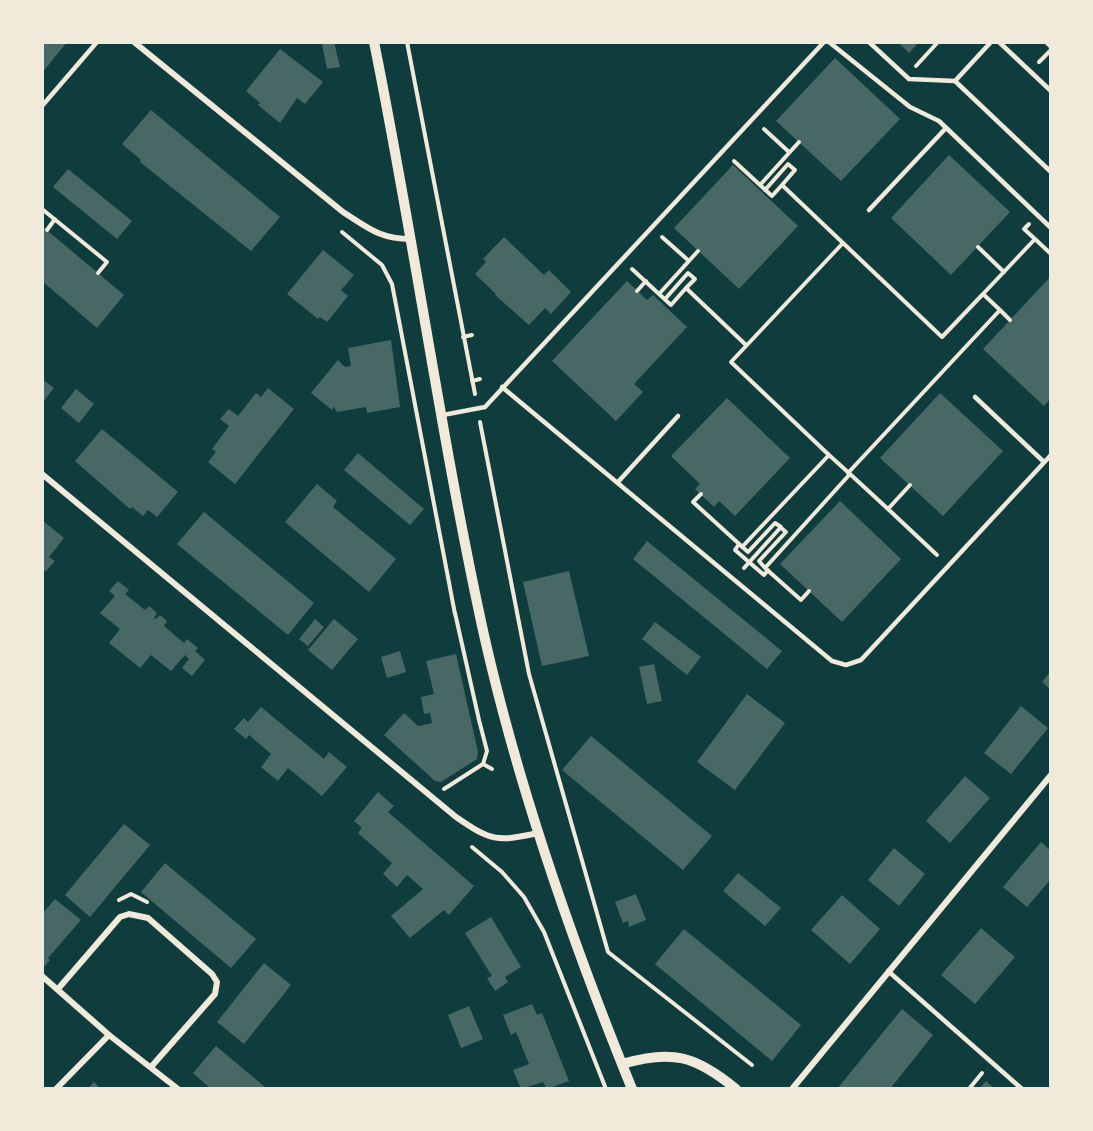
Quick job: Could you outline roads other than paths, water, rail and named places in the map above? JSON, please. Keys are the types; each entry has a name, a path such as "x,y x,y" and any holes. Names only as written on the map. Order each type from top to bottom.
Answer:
{"street":[{"path":"134,42 343,212 368,229 390,239 411,239"},
{"path":"374,42 484,633 538,833 632,1089"},
{"path":"42,474 456,817 484,836 494,838 513,838 538,833"},
{"path":"792,1089 1051,776"},
{"path":"58,989 120,917 129,914 148,918 212,974 217,987 215,994 151,1067"},
{"path":"42,976 109,1035 178,1089"},
{"path":"56,1089 109,1035"},
{"path":"622,1064 657,1056 684,1058 710,1069 736,1089"}],"lane":[{"path":"42,106 97,42"},
{"path":"443,416 485,407 827,42 910,107 939,121 1051,228"},
{"path":"869,42 909,79 955,81 1051,172"},
{"path":"955,81 991,42"},
{"path":"999,42 1051,91"},
{"path":"869,210 946,128"},
{"path":"502,387 832,661 846,666 861,660 1051,455"},
{"path":"975,398 1044,462"},
{"path":"618,482 678,416"},
{"path":"888,971 1022,1089"}]}
